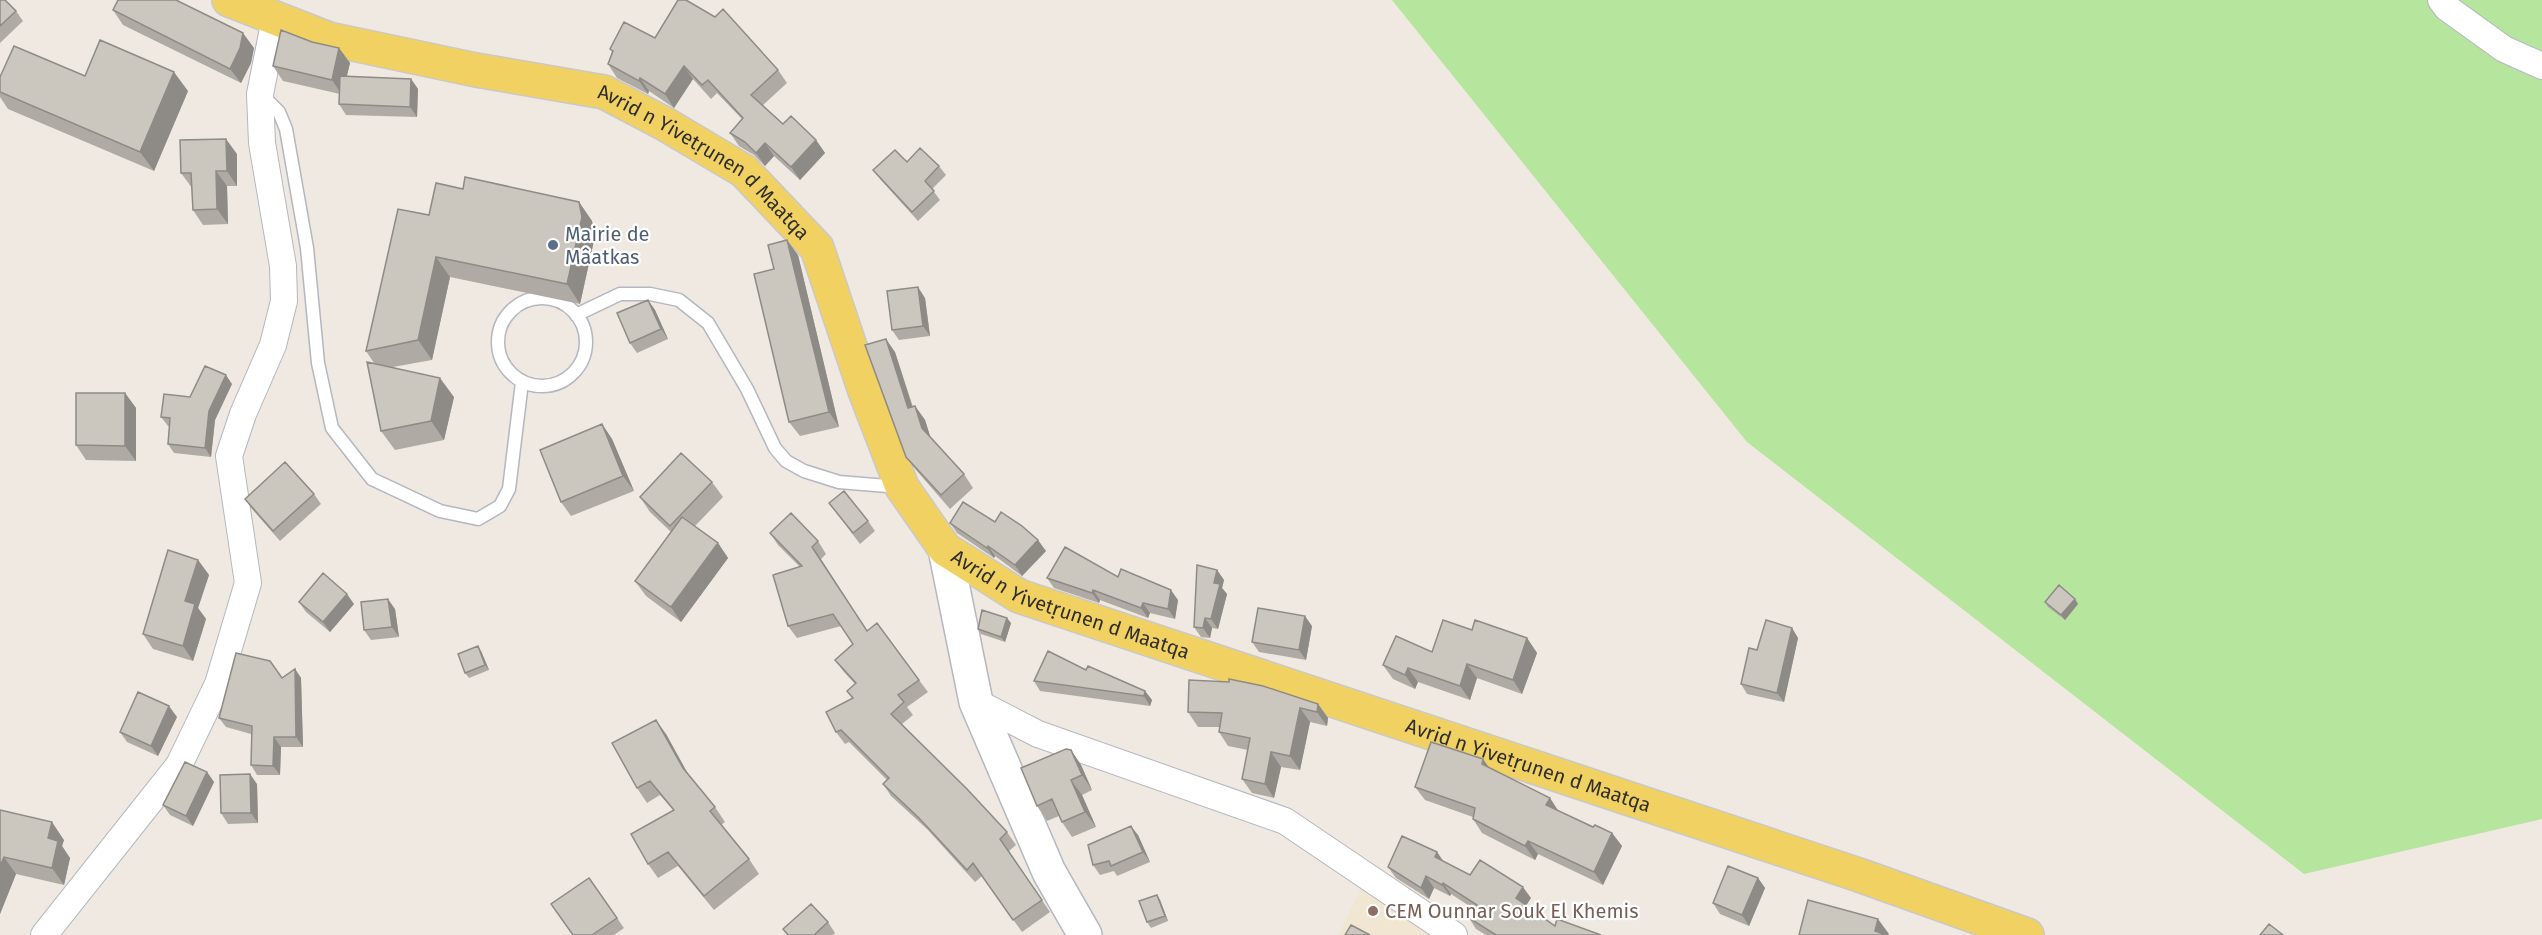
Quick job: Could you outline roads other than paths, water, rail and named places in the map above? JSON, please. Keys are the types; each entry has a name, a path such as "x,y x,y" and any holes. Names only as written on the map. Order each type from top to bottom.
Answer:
{"main road":[{"name":"Avrid n Yivetṛunen d Maatqa","path":"230,0 329,39 604,92 665,124 744,171 817,248 865,391 902,487 945,549 1019,596 1848,871 2027,935"}],"street":[{"path":"2441,0 2447,8 2504,49 2542,66"},
{"path":"44,935 179,765 218,684 248,584 229,456 243,414 273,345 284,302 282,266 262,143 260,94 275,19"},
{"path":"945,549 975,702 1049,872 1085,935"},
{"path":"975,702 1038,734 1285,821 1454,935"}],"lane":[{"path":"260,94 279,112 286,129 307,248 318,363 332,428 372,479 440,511 478,519 500,506 509,489 522,382"},
{"path":"576,315 620,294 650,294 679,300 708,323 747,389 775,448 786,460 804,471 840,482 902,487"},
{"path":"543,298 558,301 576,315 585,332 586,346 583,360 575,372 564,381 550,386 536,386 522,382 510,374 499,354 498,331 504,318 514,306 528,300 543,298"}],"place":[{"name":"Mairie de Mâatkas","path":"553,245"},
{"name":"CEM Ounnar Souk El Khemis","path":"1373,911"}]}
